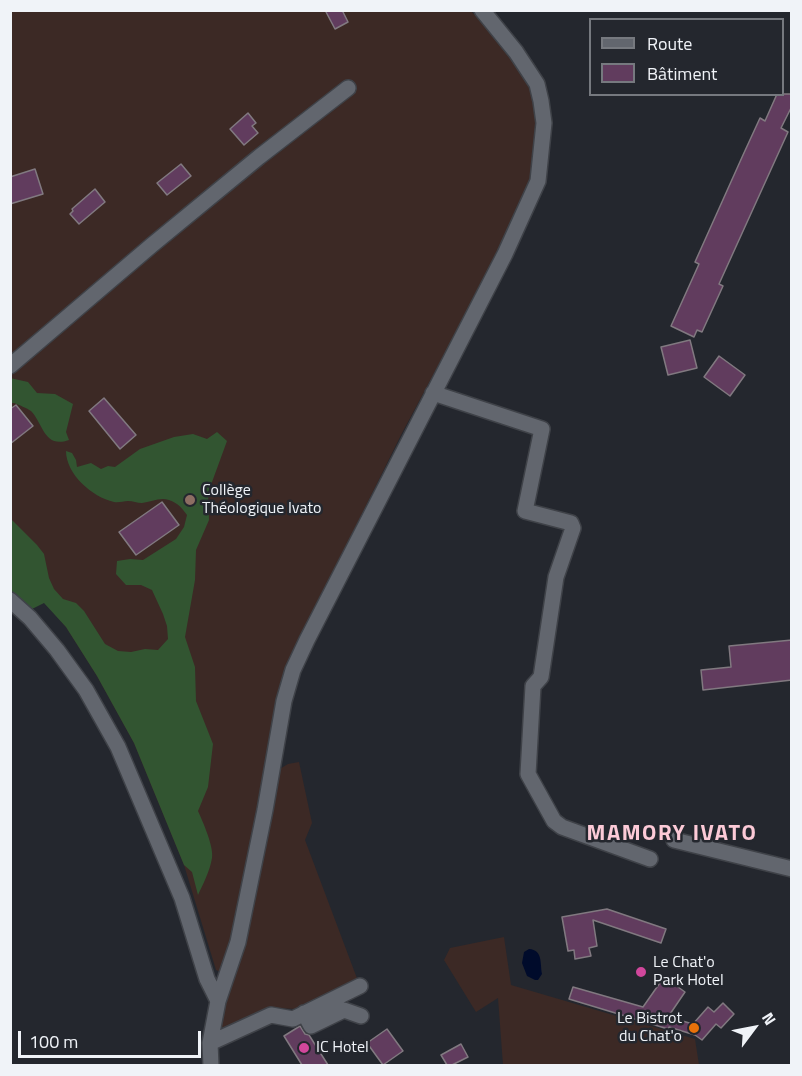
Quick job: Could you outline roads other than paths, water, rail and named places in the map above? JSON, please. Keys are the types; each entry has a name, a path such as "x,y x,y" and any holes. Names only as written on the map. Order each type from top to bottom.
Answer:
{"street":[{"path":"211,1065 210,1043 218,1001 238,942 284,701 293,670 505,254 538,181 544,123 537,84 516,52 482,10"},
{"path":"10,366 196,208 348,88"},
{"path":"433,393 542,429 525,510 571,523 573,528 556,577 541,677 533,686 528,774 554,821 562,827 650,859"},
{"path":"10,600 30,618 57,650 86,690 118,747 182,898 207,979 218,1001"},
{"path":"674,840 792,869"},
{"path":"210,1043 271,1015 293,1019 360,986"},
{"path":"304,1013 311,1026 344,1010 361,1016"}],"water":[{"path":"529,949 539,954 542,974 538,980 527,976 522,963 524,952"}],"place":[{"name":"Collège Théologique Ivato","path":"190,500"},
{"name":"Le Chat'o Park Hotel","path":"641,972"},
{"name":"Le Bistrot du Chat'o","path":"694,1028"},
{"name":"IC Hotel","path":"304,1048"}],"district":[{"name":"MAMORY IVATO","path":"672,835"}]}
